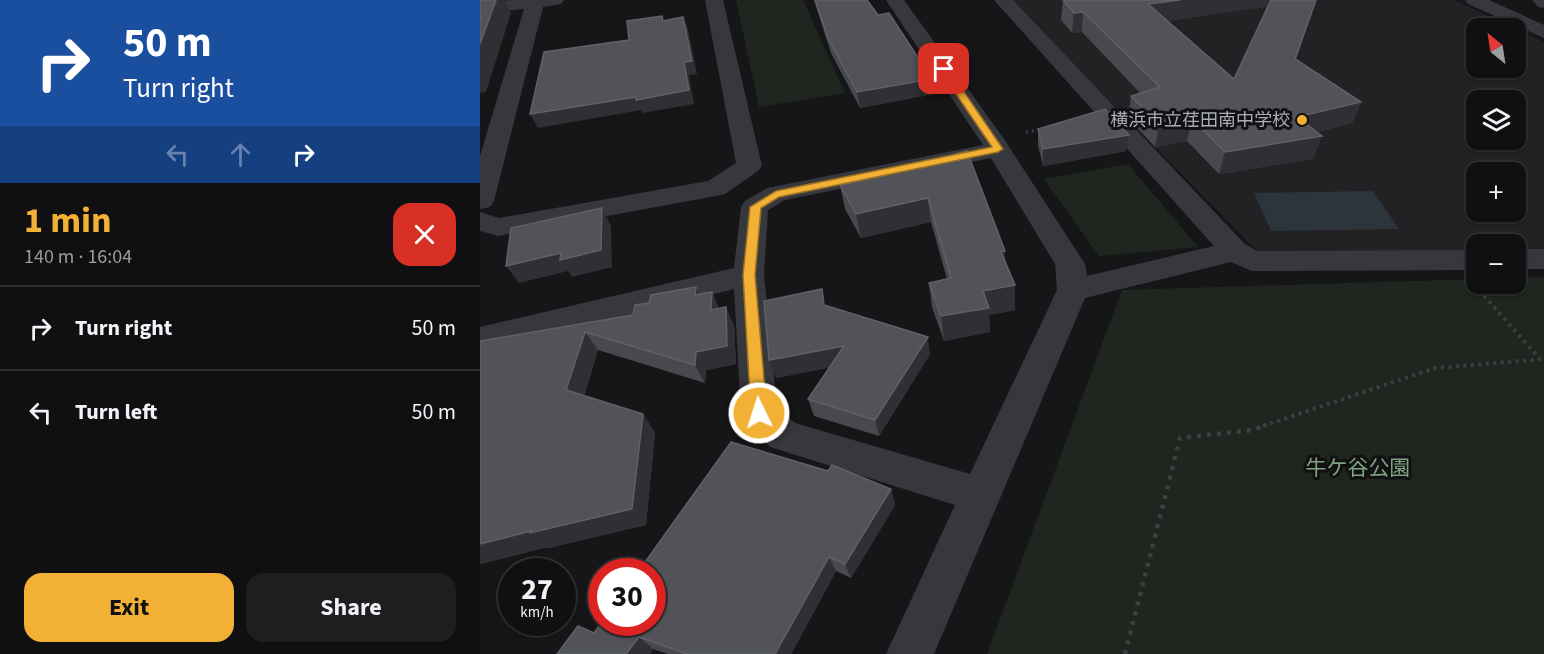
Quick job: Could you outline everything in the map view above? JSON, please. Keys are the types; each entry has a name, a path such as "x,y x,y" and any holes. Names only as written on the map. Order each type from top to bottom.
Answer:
{"street":[{"path":"480,221 498,227 716,188 749,166 714,0"},
{"path":"895,0 995,144 1070,264 1073,291 910,654"},
{"path":"1002,0 1234,251 1252,261 1464,260"},
{"path":"1474,0 1513,18"},
{"path":"480,9 542,1 480,201"},
{"path":"1526,24 1544,32"},
{"path":"981,495 783,436 759,413 749,275 755,207 776,194 995,144"},
{"path":"1073,291 1234,251"},
{"path":"1526,260 1544,259"},
{"path":"480,339 749,275"}],"path":[{"path":"995,144 1046,128"},
{"path":"1464,260 1541,359"},
{"path":"1125,654 1180,438 1252,430 1435,368 1541,359"}],"shaded area":[{"name":"横浜市立荏田南中学校","path":"1010,0 1454,0 1493,18 1466,18 1466,78 1526,78 1526,33 1544,42 1544,254 1526,254 1526,234 1466,234 1466,255 1263,257"},
{"path":"1373,191 1399,229 1271,231 1254,193"}],"green space":[{"path":"736,0 803,0 845,93 759,107"},
{"path":"1128,164 1198,247 1099,256 1044,179"},
{"name":"牛ケ谷公園","path":"1544,277 1544,654 987,654 1122,290 1466,279 1466,294 1526,294 1526,278"}],"building":[{"path":"480,0 496,0 480,44"},
{"path":"815,0 867,0 878,15 889,13 932,79 857,92 828,38"},
{"path":"1063,0 1180,0 1148,4 1234,79 1271,0 1316,0 1295,59 1361,102 1297,117 1322,136 1225,152 1192,119 1159,124 1131,96 1160,87 1083,12 1074,13"},
{"path":"662,16 663,21 683,17 692,61 684,62 689,90 636,100 636,97 530,114 544,52 629,40 627,21"},
{"path":"1105,109 1129,135 1043,149 1038,129"},
{"path":"967,151 1005,251 1001,252 1015,285 983,291 989,308 941,316 929,283 951,278 928,198 856,214 840,185 931,165 929,161"},
{"path":"602,208 601,250 560,260 561,253 506,266 511,228"},
{"path":"696,287 695,295 712,292 711,310 726,307 727,346 696,352 695,365 585,332 566,390 643,414 632,509 480,544 480,341 633,315 635,305 649,303 651,295"},
{"path":"822,289 824,305 928,337 875,420 808,399 844,346 769,360 764,301"},
{"path":"731,442 828,471 832,465 891,489 845,564 829,557 775,654 687,654 639,637 626,654 557,654 570,636 576,636 578,626 588,630 588,636 666,636 666,558 648,558"}],"place":[{"name":"横浜市立荏田南中学校","path":"1302,120"}],"route":[{"path":"759,413 749,275 755,207 776,194 998,149 944,69"}]}
